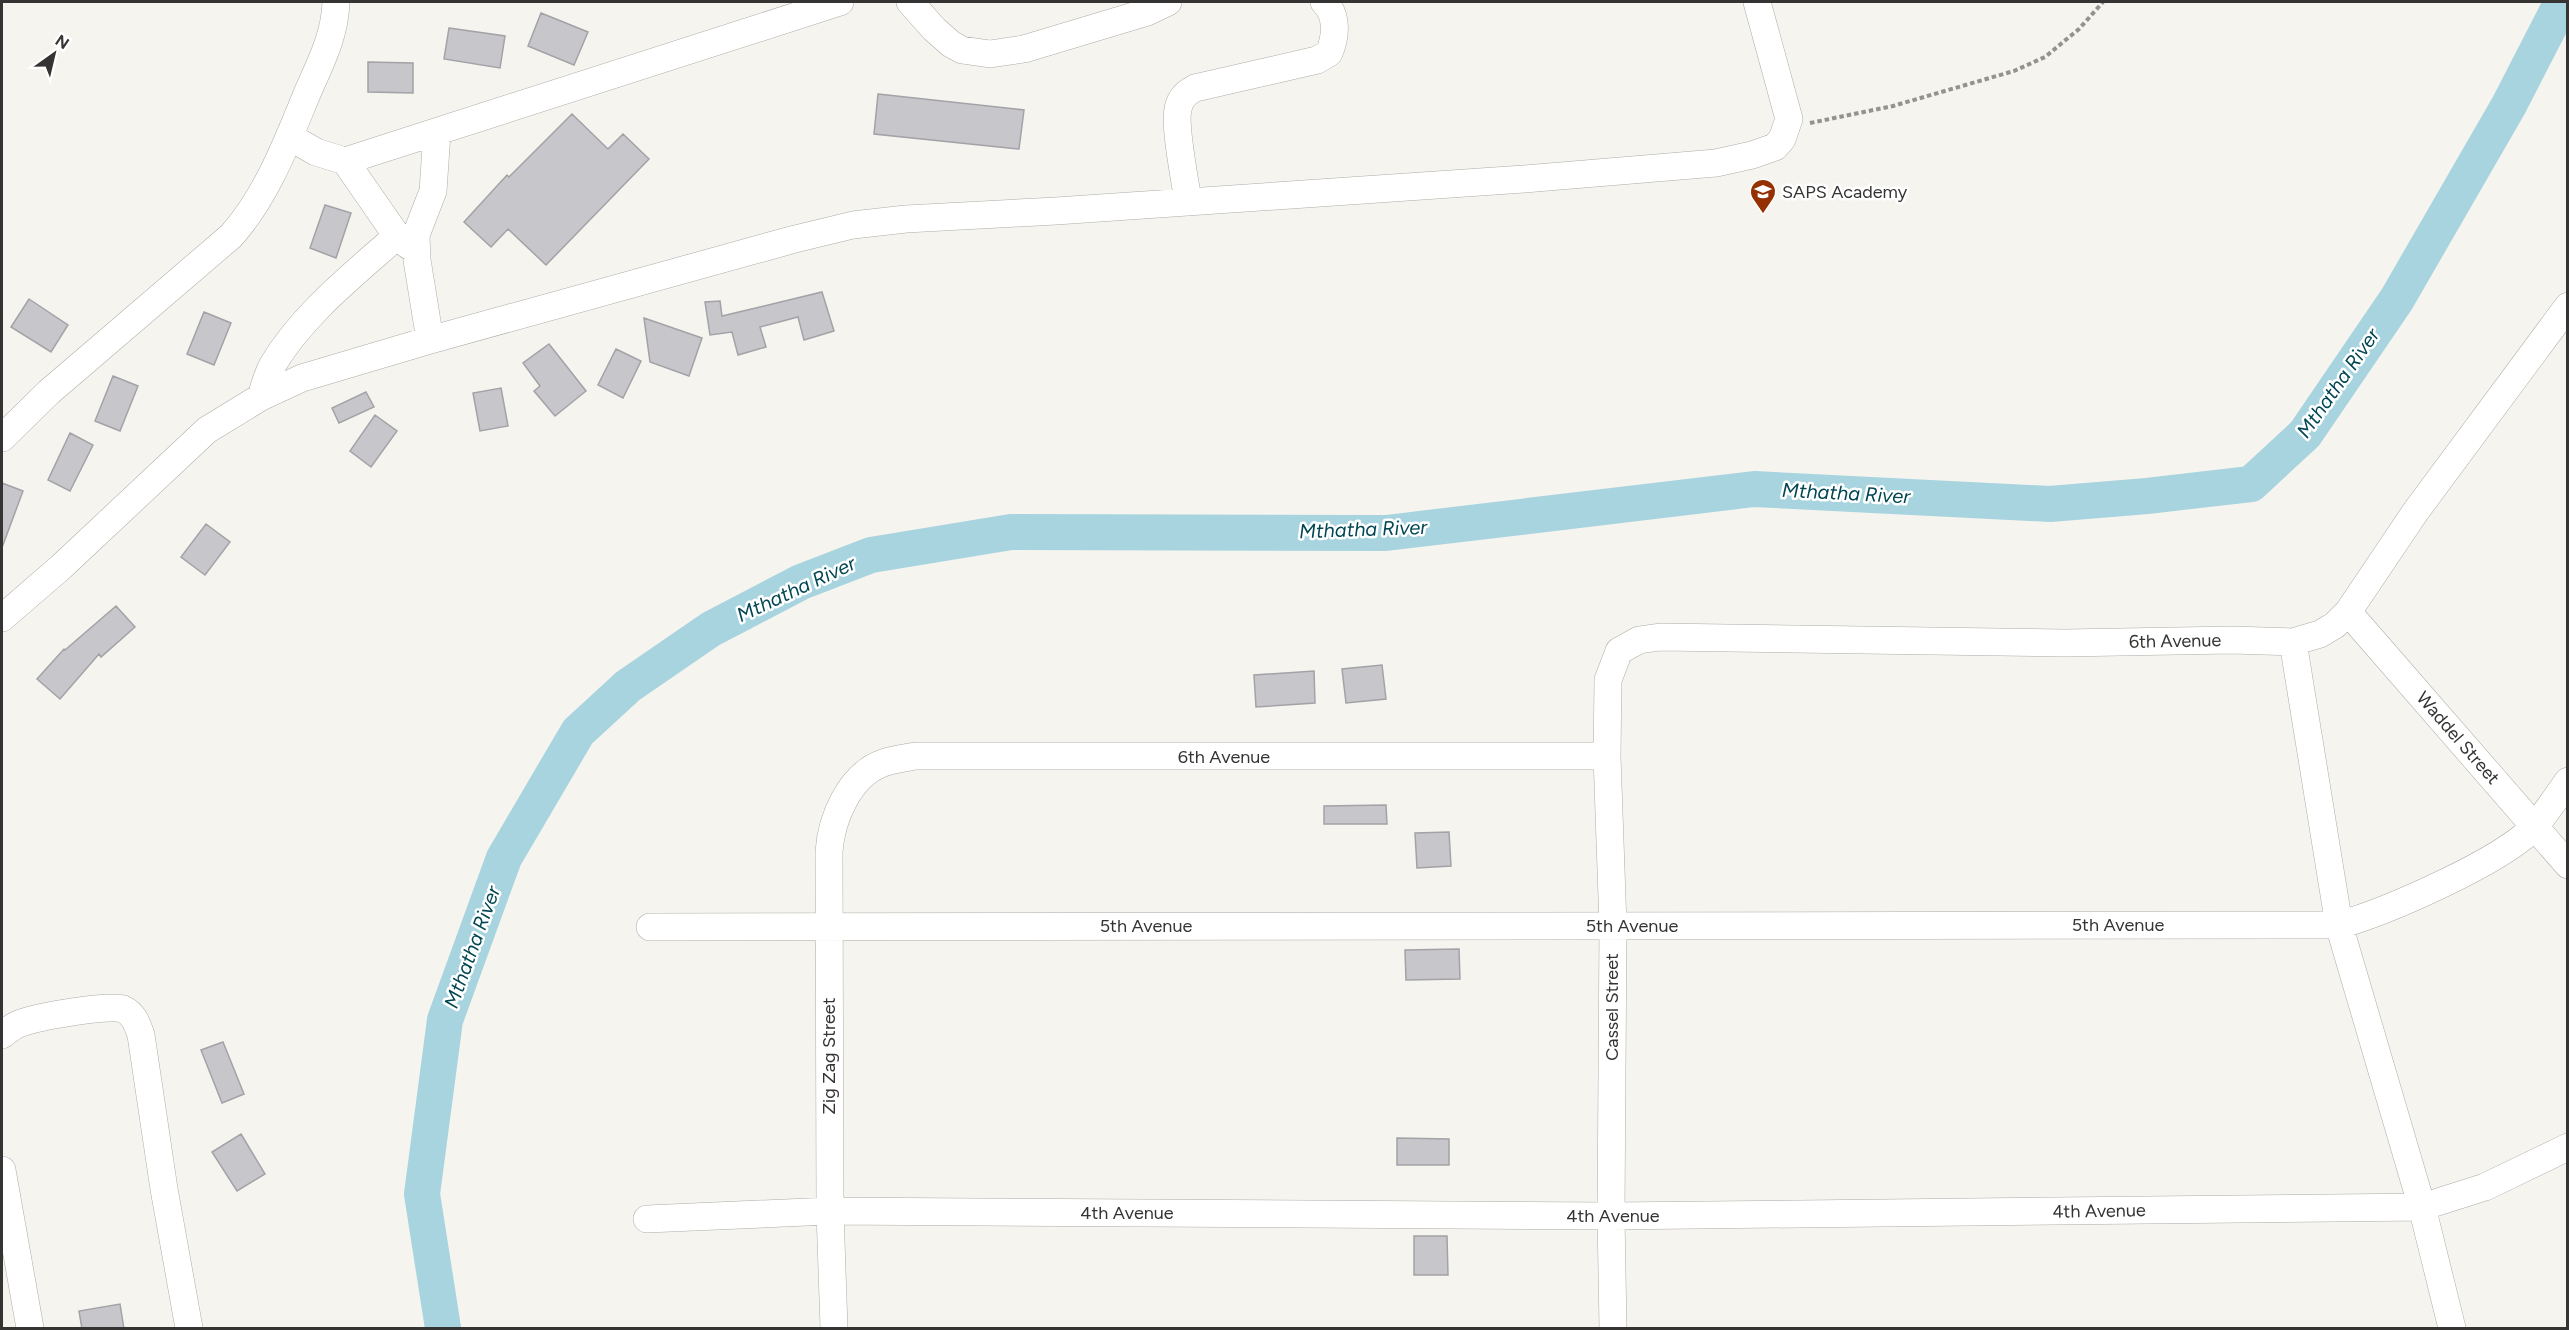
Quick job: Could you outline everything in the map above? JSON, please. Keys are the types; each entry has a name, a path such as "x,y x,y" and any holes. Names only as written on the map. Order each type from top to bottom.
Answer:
{"street":[{"path":"2,438 49,392 231,236 247,219 290,136 330,39 335,22 336,2"},
{"path":"290,136 316,152 345,161 437,133 695,46 840,2"},
{"path":"910,2 951,44 962,51 990,54 1034,46 1147,12 1168,2"},
{"path":"1188,201 1177,114 1186,92 1317,60 1329,53 1335,37 1334,24 1330,7 1324,2"},
{"path":"2,618 61,567 207,430 261,397 302,378 430,340 795,239 853,225 906,219 1524,179 1716,163 1775,147 1782,139 1788,125 1788,111 1757,2"},
{"path":"261,397 271,368 312,315 406,243 418,226 433,190 437,133"},
{"path":"345,161 406,243 430,340"},
{"name":"6th Avenue","path":"1619,651 1639,640 1660,637 2065,643 2232,640 2293,642 2319,634 2335,625 2348,612 2416,511 2568,306"},
{"name":"Waddel Street","path":"2348,612 2568,865"},
{"path":"2293,642 2339,925 2422,1207 2452,1329"},
{"name":"Cassel Street","path":"1613,1329 1611,1216 1613,926 1607,756 1608,680 1610,668 1619,651"},
{"name":"6th Avenue","path":"852,788 881,764 916,756 1607,756"},
{"name":"5th Avenue","path":"650,927 2339,925 2366,918 2497,855 2535,826 2568,781"},
{"name":"Zig Zag Street","path":"834,1329 830,1211 830,838 839,808 852,788"},
{"path":"2,1035 21,1023 112,1006 130,1013 136,1022 141,1035 164,1189 189,1329"},
{"name":"4th Avenue","path":"647,1219 830,1211 1611,1216 2422,1207 2485,1187 2568,1147"},
{"path":"2,1170 30,1329"}],"path":[{"path":"1788,125 1815,123 1893,106 2014,71 2045,57 2079,29 2103,2"}],"building":[{"path":"541,13 588,32 574,65 528,46"},
{"path":"449,28 505,36 500,68 444,59"},
{"path":"368,62 413,63 413,93 368,92"},
{"path":"878,94 1024,110 1019,149 874,134"},
{"path":"572,114 608,149 623,134 649,159 546,265 508,229 491,247 464,222 507,175 509,177"},
{"path":"325,205 351,213 336,258 310,248"},
{"path":"822,292 834,331 804,340 798,317 760,327 766,347 738,355 732,332 710,335 705,302 720,301 722,316"},
{"path":"29,299 68,325 51,352 11,327"},
{"path":"204,312 231,323 214,365 187,354"},
{"path":"644,318 702,338 689,376 650,362"},
{"path":"549,344 586,391 555,416 534,391 540,386 523,363"},
{"path":"616,349 641,361 623,398 598,385"},
{"path":"113,376 138,386 120,431 95,421"},
{"path":"501,388 508,426 480,431 473,393"},
{"path":"366,392 374,407 339,423 332,408"},
{"path":"375,415 397,431 371,467 350,451"},
{"path":"70,433 93,445 70,491 48,480"},
{"path":"2,483 23,491 3,545 2,544"},
{"path":"206,524 230,542 205,575 181,557"},
{"path":"116,606 135,627 101,657 99,654 60,699 37,679 64,649"},
{"path":"1382,665 1386,699 1346,703 1342,669"},
{"path":"1314,671 1315,703 1256,707 1254,675"},
{"path":"1386,805 1387,824 1324,824 1324,806"},
{"path":"1449,832 1451,866 1417,868 1415,833"},
{"path":"1459,949 1460,979 1406,980 1405,950"},
{"path":"223,1042 244,1094 222,1103 201,1050"},
{"path":"241,1134 265,1174 237,1191 212,1152"},
{"path":"1397,1138 1449,1139 1449,1165 1397,1165"},
{"path":"1414,1236 1447,1236 1448,1275 1414,1275"},
{"path":"120,1304 124,1329 82,1329 79,1311"}],"waterway":[{"name":"Mthatha River","path":"443,1328 422,1194 445,1020 504,858 578,732 628,686 711,629 801,582 871,555 1011,532 1386,533 1754,489 2050,504 2251,484 2305,434 2397,299 2509,105 2562,2"}],"place":[{"name":"SAPS Academy","path":"1763,215"}]}
